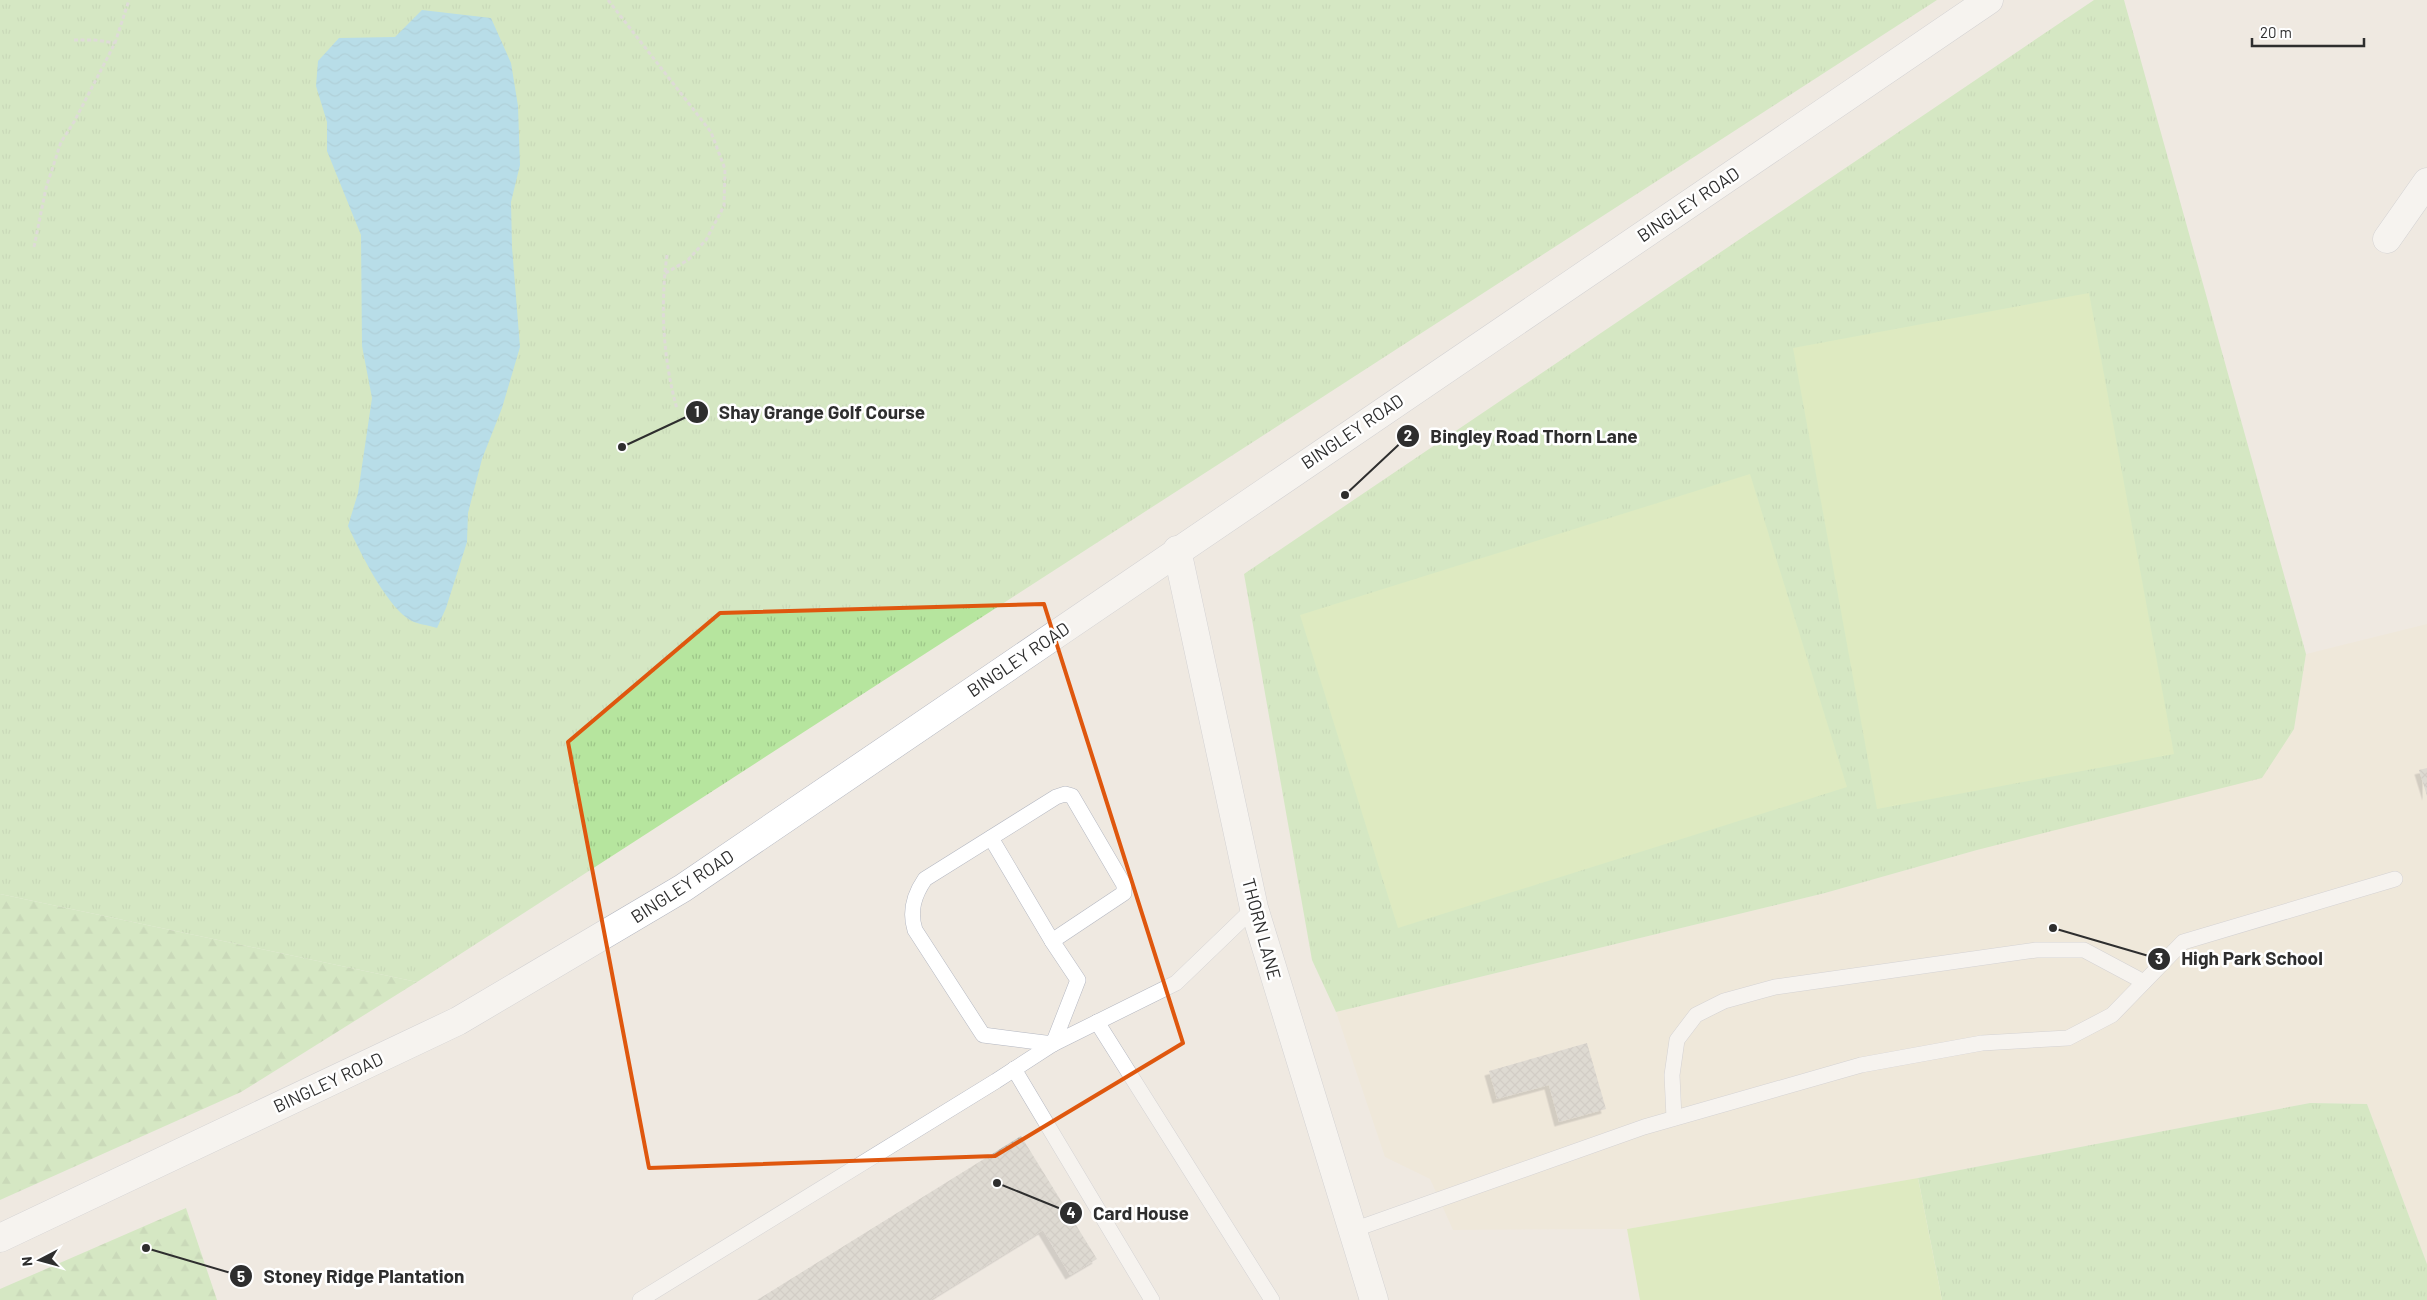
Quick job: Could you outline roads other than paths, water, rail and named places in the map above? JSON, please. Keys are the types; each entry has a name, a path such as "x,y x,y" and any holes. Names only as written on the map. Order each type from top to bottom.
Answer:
{"main road":[{"name":"BINGLEY ROAD","path":"0,1238 458,1021 683,888 1177,550 1988,0"},
{"path":"2387,239 2427,182"},
{"name":"THORN LANE","path":"1177,550 1254,908 1374,1300"}],"lane":[{"path":"1052,941 1124,893 1124,885 1072,796 1065,794 1056,797 925,879 916,892 912,911 913,924 982,1035 1053,1044"},
{"path":"991,838 1052,941 1078,980 1053,1044"},
{"path":"1353,1230 1644,1127 1861,1065 1982,1044 2068,1038 2112,1015 2182,942 2395,879"},
{"path":"640,1300 1053,1044 1176,984 1254,908"},
{"path":"1674,1118 1672,1075 1677,1040 1696,1015 1724,1001 1775,987 2036,950 2084,950 2144,982"},
{"path":"1097,1022 1272,1300"},
{"path":"1014,1069 1152,1300"}],"water":[{"path":"422,10 491,18 511,63 518,106 520,165 511,202 512,247 520,347 502,408 482,459 468,513 467,542 446,608 437,628 413,622 398,610 373,575 348,526 358,493 372,398 362,346 361,235 327,151 327,122 316,86 318,61 339,38 395,37"}],"place":[{"name":"Shay Grange Golf Course","path":"622,447"},
{"name":"Bingley Road Thorn Lane","path":"1345,495"},
{"name":"High Park School","path":"2053,928"},
{"name":"Card House","path":"997,1183"},
{"name":"Stoney Ridge Plantation","path":"146,1248"}]}
